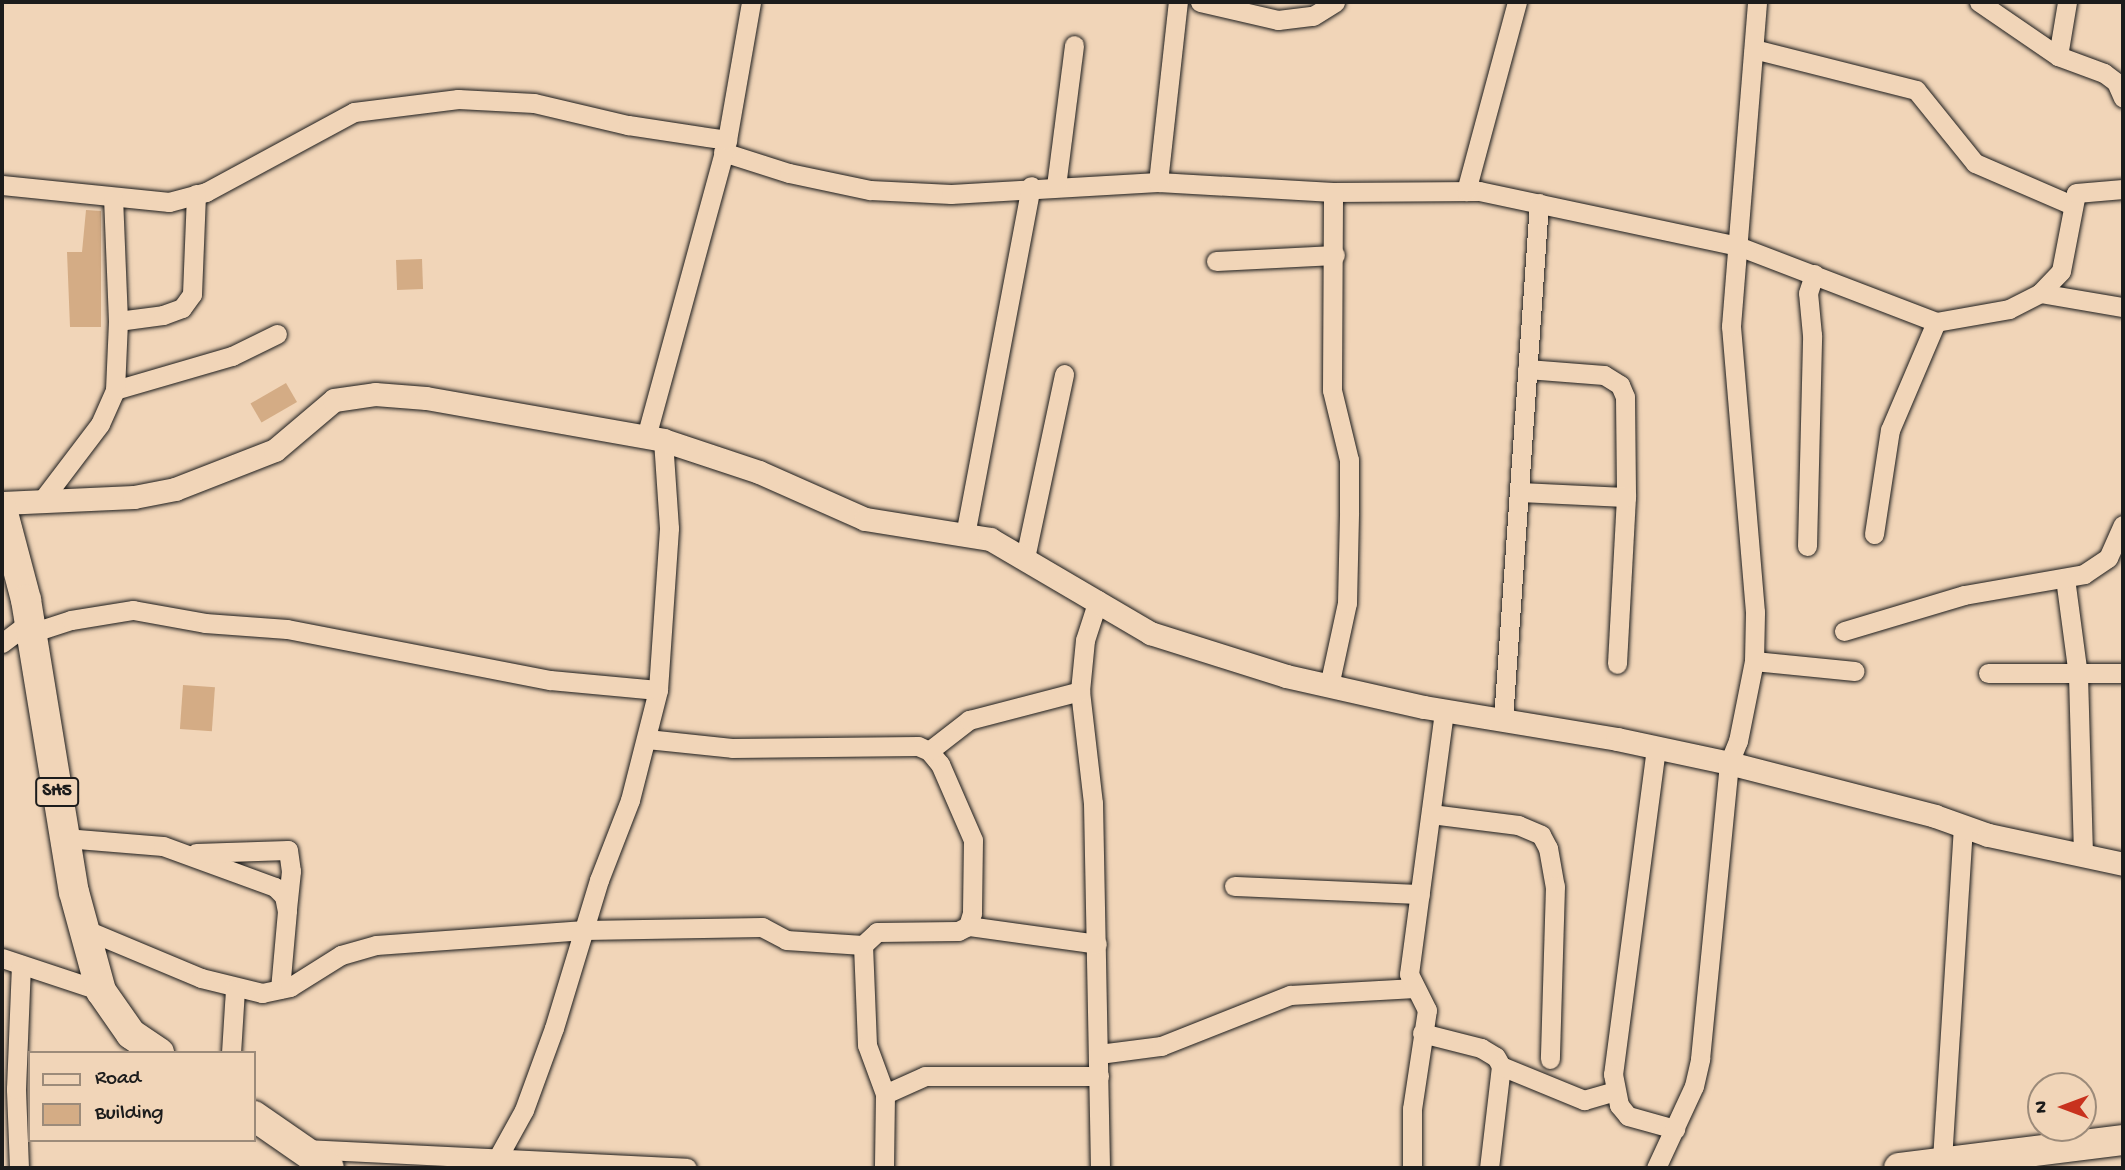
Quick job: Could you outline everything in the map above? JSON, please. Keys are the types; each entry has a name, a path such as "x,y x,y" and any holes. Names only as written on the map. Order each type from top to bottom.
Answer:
{"main road":[{"name":"SH5","path":"2,509 31,628 65,838 84,929 101,991 131,1034 156,1051"},
{"path":"256,1117 329,1168"},
{"path":"1899,1168 1942,1160 2123,1140"}],"street":[{"path":"496,1163 554,1028 647,739 659,690 669,528 654,439 725,146 751,2"},
{"path":"1158,182 1178,2"},
{"path":"1200,2 1278,20 1313,16 1335,2"},
{"path":"1466,191 1517,2"},
{"path":"1656,1168 1694,1086 1700,1059 1729,763 1738,741 1754,661 1755,612 1731,326 1757,2"},
{"path":"1979,2 2057,56 2121,85"},
{"path":"2057,56 2067,2"},
{"path":"1056,186 1074,46"},
{"path":"1754,49 1916,90 1975,163 2072,205"},
{"path":"2,185 169,202 197,194 354,113 458,99 534,103 725,146 789,173 870,190 951,194 1031,186 1158,182 1333,192 1466,191 1738,246 1936,322 2009,309 2040,293 2064,261 2076,193 2085,189 2123,188"},
{"path":"965,535 1031,186"},
{"path":"1329,686 1347,603 1349,512 1349,460 1332,390 1335,255 1333,192"},
{"path":"118,321 163,315 182,308 192,294 197,194"},
{"path":"40,503 100,424 115,390 118,321 113,198"},
{"path":"1503,720 1539,204"},
{"path":"1216,261 1335,255"},
{"path":"1807,546 1812,335 1808,293 1814,274"},
{"path":"2040,293 2123,307"},
{"path":"1874,534 1890,430 1936,322"},
{"path":"115,390 232,356 276,334"},
{"path":"1527,369 1604,375 1620,386 1625,397 1626,497 1617,664"},
{"path":"1025,558 1064,374"},
{"path":"2,503 134,497 217,476 275,450 334,400 375,394 426,398 654,439 759,472 865,519 990,539 1098,600 1150,634 1329,686 1729,763 1963,826 2123,864"},
{"path":"1519,492 1626,497"},
{"path":"1844,631 1965,595 2065,578 2099,566 2123,525"},
{"path":"2065,578 2078,675 2084,856"},
{"path":"1098,600 1084,640 1080,691 1093,803 1100,1168"},
{"path":"2,643 31,628 133,610 205,623 286,629 550,680 659,690"},
{"path":"1754,661 1855,671"},
{"path":"1988,673 2123,673"},
{"path":"929,751 969,720 1080,691"},
{"path":"1412,1168 1412,1109 1427,1010 1424,998 1415,988 1409,974 1444,710"},
{"path":"647,739 732,748 909,746 929,751 940,764 973,840 975,869 968,926"},
{"path":"1656,748 1615,1091 1628,1116 1675,1129"},
{"path":"1431,814 1518,824 1541,835 1548,848 1555,886 1550,1059"},
{"path":"1942,1160 1963,826"},
{"path":"65,838 143,842 185,853 275,887 284,896 286,911"},
{"path":"185,853 288,850 291,871 280,989"},
{"path":"1234,886 1420,894"},
{"path":"84,929 235,989 280,989 341,956 376,945 584,930 762,927 786,940 863,945 877,932 958,931 968,926 1097,944"},
{"path":"863,945 867,1045 885,1094 884,1168"},
{"path":"2,958 101,991"},
{"path":"13,1167 21,965"},
{"path":"1099,1054 1161,1046 1290,995 1415,988"},
{"path":"231,1051 235,989"},
{"path":"1422,1033 1480,1048 1496,1056 1501,1066 1489,1168"},
{"path":"1501,1066 1584,1100 1615,1091"},
{"path":"885,1094 925,1076 1099,1076"},
{"path":"303,1149 496,1163 687,1168"}],"building":[{"path":"86,210 101,211 101,327 70,327 67,252 82,252"},
{"path":"422,259 423,289 397,290 396,260"},
{"path":"286,383 297,402 261,423 250,404"},
{"path":"183,685 215,687 212,731 180,729"}]}
